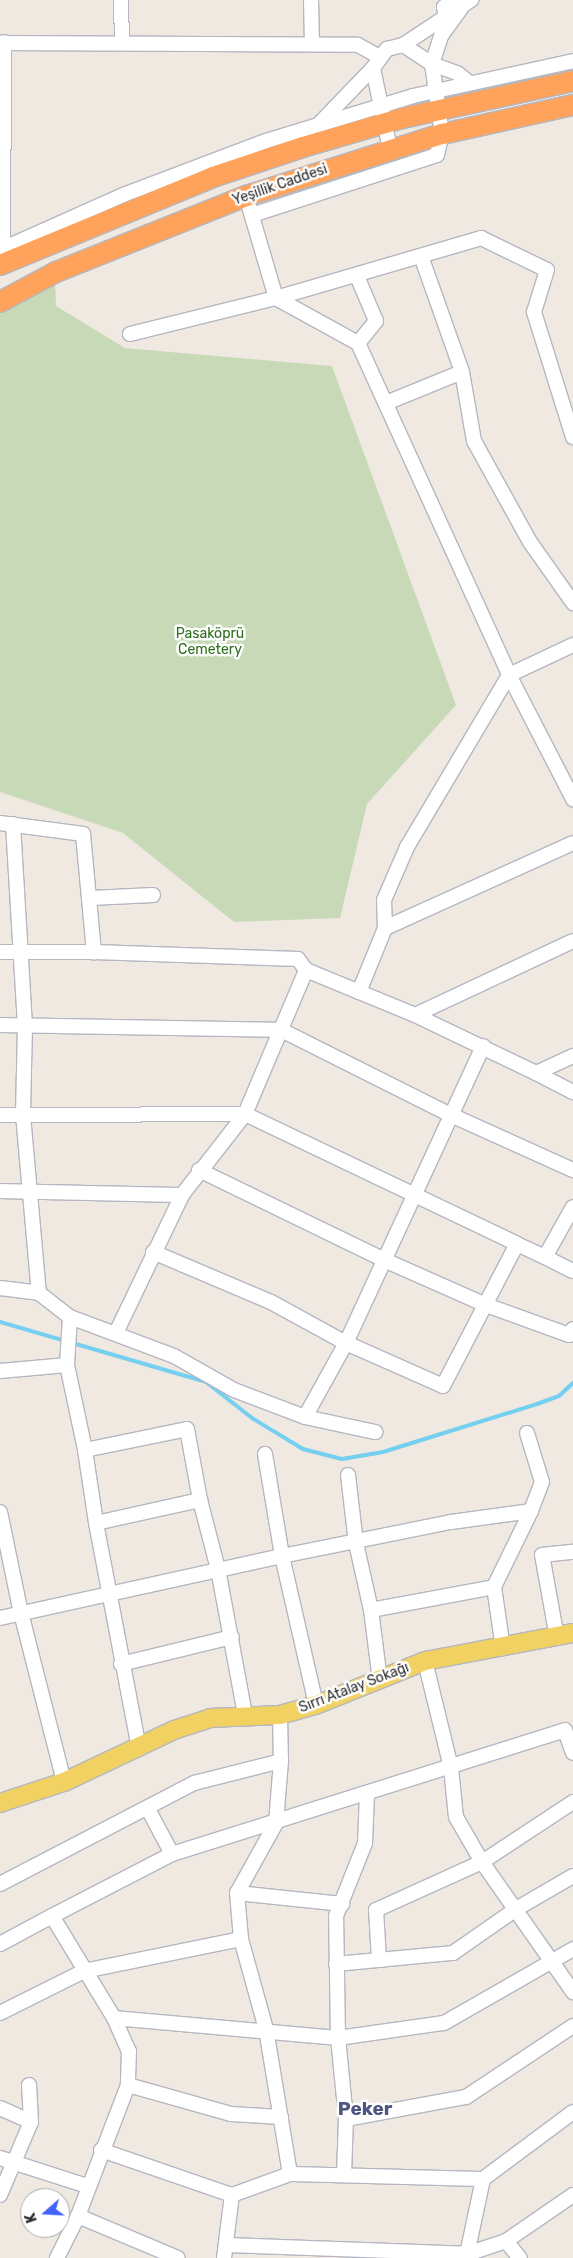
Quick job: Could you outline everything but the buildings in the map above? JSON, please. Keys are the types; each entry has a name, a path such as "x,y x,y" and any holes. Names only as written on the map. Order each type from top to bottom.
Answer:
{"highway":[{"name":"Yeşillik Caddesi","path":"1,254 383,114 437,100 573,81"},
{"name":"Yeşillik Caddesi","path":"0,302 56,272 249,205 390,149 442,134 573,104"}],"main road":[{"name":"Sırrı Atalay Sokağı","path":"0,1804 64,1782 174,1730 210,1718 245,1714 280,1715 316,1705 425,1661 565,1636"}],"street":[{"path":"121,0 122,42"},
{"path":"311,0 312,43"},
{"path":"403,45 446,16 461,3"},
{"path":"461,3 442,36 432,64 442,134 437,155 249,205 276,298 358,343 508,675 573,799"},
{"path":"383,114 318,125 266,141 123,195 1,254 2,42 312,43 358,45 376,63 390,149"},
{"path":"318,125 395,45 403,45 432,64 457,73 468,82"},
{"path":"437,100 468,82 573,61"},
{"path":"130,334 357,276 480,238 548,270 534,312 573,437"},
{"path":"421,256 462,372 474,441 530,542 573,603"},
{"path":"357,276 376,321 358,343"},
{"path":"386,403 462,372"},
{"path":"359,992 385,928 384,900 407,847 508,675 573,645"},
{"path":"39,1293 28,1191 23,1115 25,1026 20,952 6,824 83,834 91,898 94,952"},
{"path":"385,928 573,843"},
{"path":"91,898 153,895"},
{"path":"415,1015 573,941"},
{"path":"0,952 271,956 298,959 306,970 415,1015 483,1046 573,1092"},
{"path":"116,1333 153,1252 182,1195 199,1170 245,1114 306,970"},
{"path":"0,1025 281,1030 451,1115 573,1170"},
{"path":"306,1417 346,1343 382,1259 483,1046"},
{"path":"536,1074 573,1056"},
{"path":"0,1115 245,1114 573,1271"},
{"path":"199,1170 382,1259 486,1305 572,1334"},
{"path":"0,1190 182,1195"},
{"path":"545,1256 573,1206"},
{"path":"153,1252 271,1302 346,1343 443,1386 517,1244"},
{"path":"0,1288 39,1293 70,1317 174,1356 234,1390 306,1417 375,1432"},
{"path":"70,1317 67,1365 85,1450 107,1593 139,1748"},
{"path":"0,1371 67,1365"},
{"path":"85,1450 187,1429 200,1500 218,1569 232,1637 245,1714"},
{"path":"503,1648 494,1587 531,1512 542,1482 527,1433"},
{"path":"265,1454 282,1556 316,1705"},
{"path":"348,1475 356,1543 371,1610 380,1680"},
{"path":"96,1522 200,1500"},
{"path":"0,1512 21,1613 64,1782"},
{"path":"0,1618 218,1569 356,1543 451,1522 531,1512"},
{"path":"565,1636 542,1555 573,1552"},
{"path":"371,1610 494,1587"},
{"path":"121,1664 232,1637"},
{"path":"425,1661 451,1768 456,1817 482,1862 573,1992"},
{"path":"280,1715 281,1761 276,1823 237,1893 241,1939 266,2029 290,2174"},
{"path":"0,1944 172,1854 451,1768 569,1728 573,1752"},
{"path":"0,1884 148,1809 194,1783 281,1761"},
{"path":"344,2176 346,2119 338,2038 336,1916 365,1843 367,1793"},
{"path":"380,1960 376,1910 482,1862 573,1802"},
{"path":"148,1809 172,1854"},
{"path":"336,1964 452,1953 516,1909 573,1876"},
{"path":"237,1893 342,1904"},
{"path":"52,1916 114,2018 129,2051 128,2085 87,2186 78,2216 57,2258"},
{"path":"0,2013 84,1971 241,1939"},
{"path":"114,2018 266,2029 338,2038 444,2023 573,1949"},
{"path":"346,2119 466,2097 573,2026"},
{"path":"0,2194 16,2162 31,2122 29,2085"},
{"path":"128,2085 231,2114 281,2117"},
{"path":"0,2108 31,2122"},
{"path":"101,2150 232,2195 290,2174 483,2179 573,2112"},
{"path":"0,2158 87,2186"},
{"path":"468,2256 483,2179"},
{"path":"232,2195 226,2251 468,2256 506,2242 573,2195"},
{"path":"78,2216 178,2258"},
{"path":"506,2242 520,2258"}],"green space":[{"name":"Pasaköprü Cemetery","path":"55,281 56,306 125,348 332,366 456,705 367,804 340,918 234,922 123,833 0,792 0,313"}],"waterway":[{"path":"0,1322 206,1382 252,1418 303,1449 342,1459 383,1452 537,1404 559,1396 573,1383"}],"district":[{"name":"Peker","path":"365,2109"}]}
